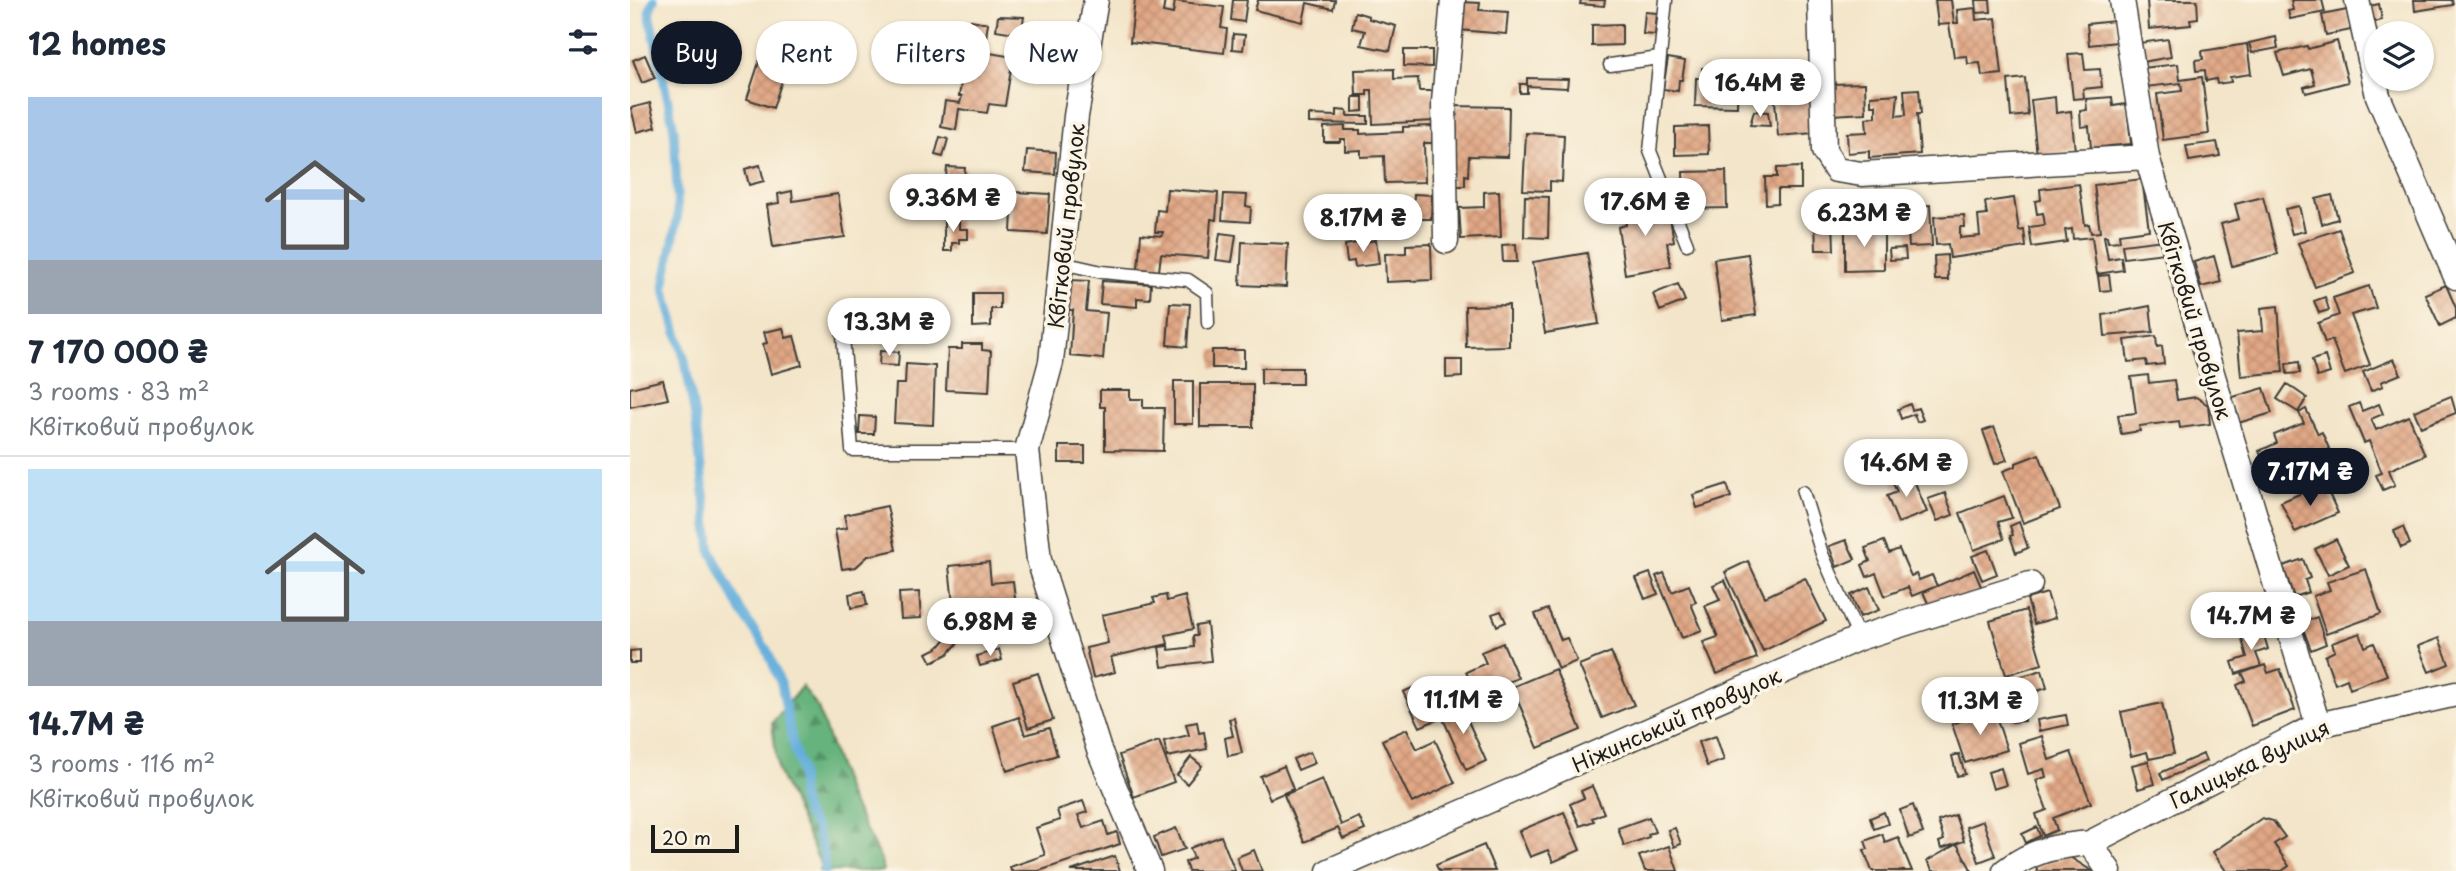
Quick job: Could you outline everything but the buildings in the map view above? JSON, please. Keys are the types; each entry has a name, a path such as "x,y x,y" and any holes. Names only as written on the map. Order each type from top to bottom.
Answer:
{"street":[{"name":"Квітковий провулок","path":"1027,450 1051,362 1076,116 1096,0"},
{"path":"1446,242 1444,102 1453,0"},
{"path":"1820,0 1824,151 1836,170 1862,174 2147,157"},
{"name":"Квітковий провулок","path":"2122,0 2147,157 2318,725"},
{"path":"2357,0 2378,96 2456,277"},
{"path":"1027,450 1039,560 1099,750 1150,871"},
{"name":"Ніжинський провулок","path":"1329,871 1859,639 2030,584"},
{"name":"Галицька вулиця","path":"2004,871 2022,858 2053,846 2090,843 2318,725 2456,694"},
{"path":"2090,843 2109,871"}],"lane":[{"path":"1666,0 1650,151 1687,244"},
{"path":"1610,65 1659,58"},
{"path":"1062,263 1102,272 1188,280 1207,293 1208,323"},
{"path":"842,323 852,450 1027,450"},
{"path":"1803,492 1822,554 1859,639"}],"green space":[{"path":"802,686 818,708 848,795 881,860 883,871 819,871 821,865 778,771 772,723"}],"waterway":[{"path":"654,0 649,12 674,129 678,215 664,287 685,361 695,417 711,552 741,611 767,650 781,684 800,767 801,797 806,814 816,827 824,855 825,871"}]}
